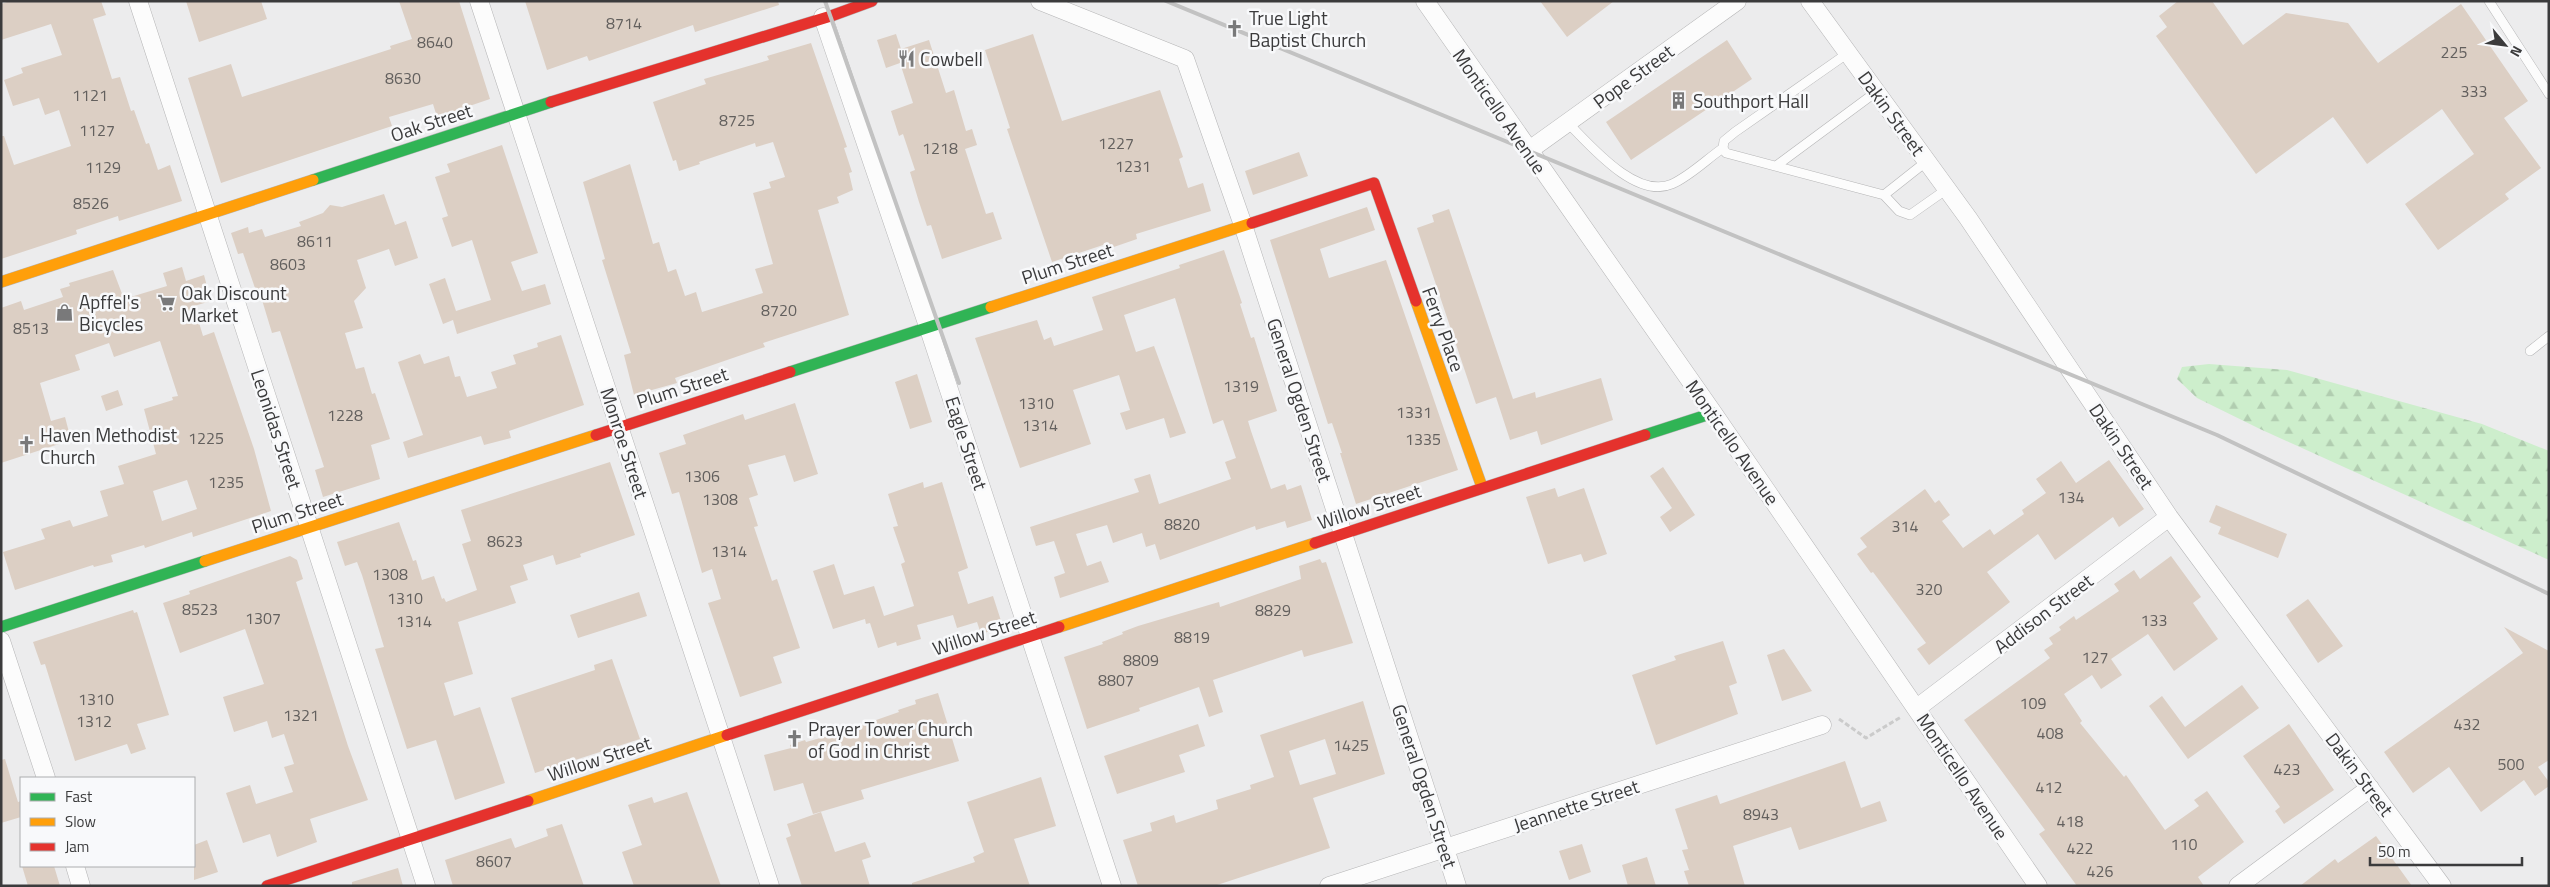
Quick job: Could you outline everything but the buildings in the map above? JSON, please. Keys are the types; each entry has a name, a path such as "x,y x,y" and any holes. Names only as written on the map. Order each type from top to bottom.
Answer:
{"street":[{"name":"Leonidas Street","path":"138,1 426,886"},
{"name":"Monroe Street","path":"479,1 770,886"},
{"name":"Oak Street","path":"1,282 822,13 832,16 872,1"},
{"name":"General Ogden Street","path":"1040,1 1185,59 1243,225 1457,886"},
{"name":"Monticello Avenue","path":"1425,1 1528,151 1713,413 1910,712 2038,886"},
{"name":"Dakin Street","path":"1810,1 1947,189 2169,517 2442,886"},
{"name":"Pope Street","path":"1528,151 1735,2"},
{"name":"Eagle Street","path":"822,13 928,326 1112,886"},
{"name":"Plum Street","path":"1,626 1374,183"},
{"name":"Ferry Place","path":"1374,183 1482,487"},
{"name":"Willow Street","path":"267,886 1713,413"},
{"name":"Addison Street","path":"1910,712 2169,517"},
{"path":"1,641 46,777"},
{"name":"Jeannette Street","path":"1329,886 1822,725"},
{"path":"2238,886 2370,788"},
{"path":"75,867 81,886"}],"lane":[{"path":"2489,1 2549,94"},
{"path":"1848,53 1724,141 1723,148 1726,153 1884,195 1899,211 1910,216 1947,189"},
{"path":"1776,166 1876,92"},
{"path":"1568,123 1615,170 1651,186 1671,185 1723,148"},
{"path":"1884,195 1927,161"},
{"path":"2530,351 2549,336"}],"path":[{"path":"1822,725 1841,719 1866,738 1910,712"}],"green space":[{"path":"2209,364 2287,370 2482,424 2549,451 2549,560 2260,429 2197,398 2177,379 2182,367"}],"railway":[{"path":"825,1 959,383"},
{"path":"1166,1 2217,435 2549,594"}],"traffic: fast":[{"path":"313,180 551,102"},
{"path":"790,372 991,307"},
{"path":"1645,435 1713,413"},
{"path":"1,627 205,561"}],"traffic: slow":[{"path":"1,282 313,180"},
{"path":"991,307 1252,223"},
{"path":"1416,301 1482,487"},
{"path":"205,561 596,435"},
{"path":"1059,627 1315,543"},
{"path":"528,801 727,735"}],"traffic: jam":[{"path":"551,102 831,16 872,1"},
{"path":"1252,223 1374,183 1416,301"},
{"path":"596,435 790,372"},
{"path":"1315,543 1645,435"},
{"path":"727,735 1059,627"},
{"path":"267,886 528,801"}],"place":[{"name":"True Light Baptist Church","path":"1235,28"},
{"name":"Cowbell","path":"906,58"},
{"name":"Southport Hall","path":"1679,100"},
{"name":"Oak Discount Market","path":"167,303"},
{"name":"Apffel's Bicycles","path":"65,312"},
{"name":"Haven Methodist Church","path":"26,445"},
{"name":"Prayer Tower Church of God in Christ","path":"794,739"}]}
